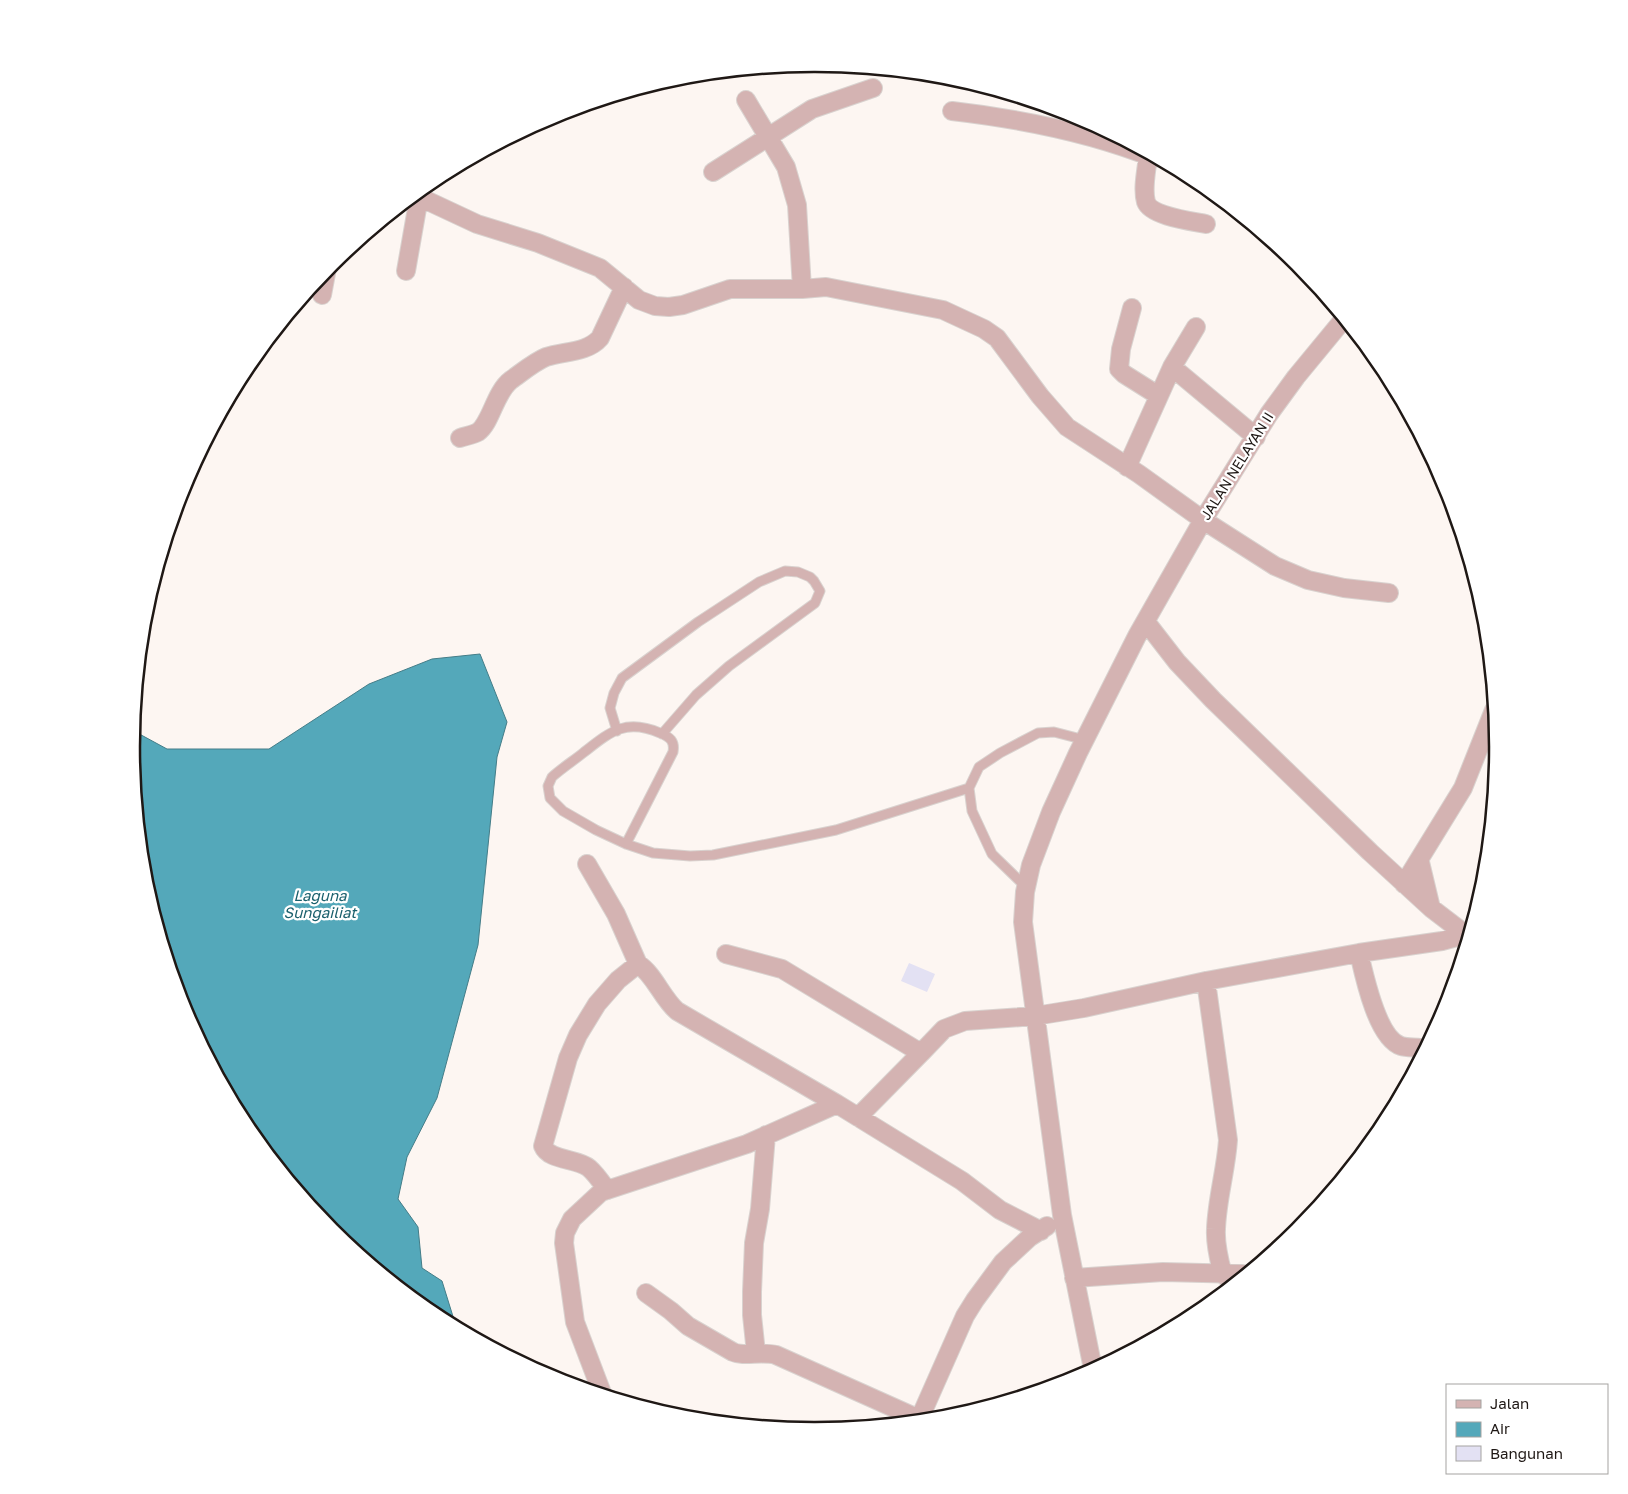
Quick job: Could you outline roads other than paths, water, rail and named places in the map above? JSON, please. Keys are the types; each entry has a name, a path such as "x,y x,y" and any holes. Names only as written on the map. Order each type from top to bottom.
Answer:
{"street":[{"path":"713,172 812,109 873,88"},
{"path":"746,100 786,167 797,205 802,289"},
{"path":"952,111 1008,118 1117,145"},
{"path":"1150,163 1145,195 1146,203 1151,209 1163,214 1206,224"},
{"path":"422,198 477,224 538,243 600,268 639,300 655,306 669,307 683,304 730,289 826,287 943,310 984,329 997,338 1061,421 1203,520 1275,566 1308,580 1344,588 1388,593"},
{"path":"406,271 416,203"},
{"path":"322,295 324,284"},
{"path":"460,438 478,432 504,386 509,381 542,359 595,343 600,338 624,287"},
{"path":"1132,308 1121,349 1119,369 1159,396"},
{"name":"JALAN NELAYAN II","path":"1092,1361 1062,1215 1023,922 1026,887 1031,865 1048,821 1085,740 1142,628 1203,520 1269,414 1296,377 1339,324"},
{"path":"1126,467 1172,367 1196,327"},
{"path":"1172,367 1256,437"},
{"path":"1142,628 1213,700 1431,908 1458,937"},
{"path":"1404,884 1420,862 1463,788 1489,736"},
{"path":"1420,862 1431,908"},
{"path":"587,864 616,914 638,964 645,969 664,998 677,1012 837,1104 962,1182 1000,1210 1041,1231"},
{"path":"858,1117 944,1029 965,1021 1036,1016 1084,1008 1206,981 1458,937"},
{"path":"1359,953 1370,998 1385,1030 1401,1046 1418,1048"},
{"path":"726,954 782,969 921,1053"},
{"path":"604,1191 589,1167 549,1154 543,1146 568,1058 578,1035 597,1004 618,980 638,964"},
{"path":"1206,981 1228,1140 1216,1230 1223,1275"},
{"path":"600,1387 575,1322 564,1243 565,1233 572,1219 604,1191 692,1163 766,1135 837,1104"},
{"path":"756,1352 752,1315 754,1243 760,1208 766,1135"},
{"path":"922,1413 965,1316 975,1300 1003,1262 1030,1237 1062,1215"},
{"path":"1074,1278 1163,1272 1234,1274"},
{"path":"646,1292 696,1332 738,1354 756,1352 776,1355 910,1415"}],"lane":[{"path":"617,731 610,708 614,693 622,678 698,622 759,582 784,571 798,572 814,581 820,591 814,603 722,672 696,695 662,734"},
{"path":"626,844 673,752 674,742 662,734 644,727 624,727 607,735 557,773 550,780 548,786 550,798 564,812 596,830 626,844 652,853 690,856 713,855 836,830 969,788"},
{"path":"1026,887 992,854 972,811 969,788 979,767 1000,753 1038,733 1054,732 1085,740"}],"water":[{"name":"Laguna Sungailiat","path":"480,654 507,722 497,757 478,945 437,1098 407,1157 398,1199 418,1227 422,1268 442,1281 453,1316 403,1282 337,1224 279,1158 253,1122 230,1084 209,1045 191,1005 175,964 162,922 152,879 141,791 140,734 167,749 269,749 369,684 432,659"}]}
